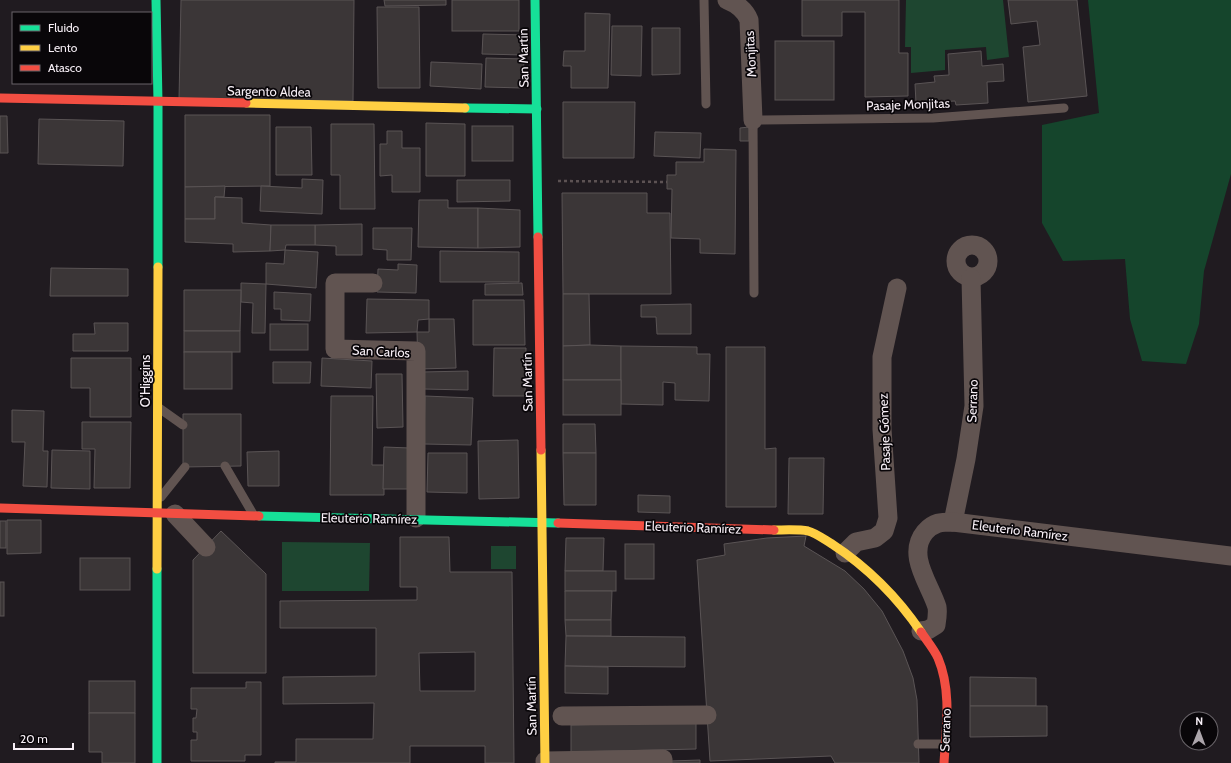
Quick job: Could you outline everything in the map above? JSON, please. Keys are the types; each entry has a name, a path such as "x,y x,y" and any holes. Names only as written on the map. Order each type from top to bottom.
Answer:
{"main road":[{"name":"O'Higgins","path":"156,0 158,102 157,500 166,514 158,763"},
{"name":"San Martín","path":"535,0 545,762"},
{"name":"Sargento Aldea","path":"0,98 537,109"},
{"name":"Eleuterio Ramírez","path":"0,508 166,514 416,518 808,531 819,536 859,564 903,608 921,631"},
{"name":"Serrano","path":"921,631 937,657 944,679 946,706 944,763"}],"street":[{"name":"Monjitas","path":"726,0 742,9 747,14 749,20 752,120"},
{"name":"Serrano","path":"953,522 966,459 974,406 971,278"},
{"name":"San Carlos","path":"373,284 334,283 335,349 416,350 416,518"},
{"name":"Pasaje Gómez","path":"845,553 856,542 875,538 884,531 888,518 882,429 882,357 897,288"},
{"path":"166,514 206,546"},
{"name":"Eleuterio Ramírez","path":"921,631 928,630 936,625 938,617 937,608 918,558 918,548 922,537 928,529 939,522 953,522 1231,556"},
{"path":"562,716 707,715"},
{"path":"545,762 663,759 663,763"}],"lane":[{"path":"704,0 706,104"},
{"name":"Pasaje Monjitas","path":"752,120 933,118 1064,108"},
{"path":"752,120 754,293"},
{"path":"158,407 183,425"},
{"path":"225,466 254,515"},
{"path":"157,500 185,467"},
{"path":"918,744 945,744"}],"path":[{"path":"538,181 667,182"}],"green space":[{"path":"906,0 1003,0 1009,57 987,60 986,47 945,50 945,70 911,73 911,47 905,47"},
{"path":"1088,0 1231,0 1231,174 1204,271 1199,324 1186,364 1142,361 1130,319 1125,259 1063,261 1042,223 1042,125 1099,113"},
{"path":"282,542 370,543 369,591 282,591"},
{"path":"491,546 516,546 516,569 491,569"}],"building":[{"path":"181,0 354,0 353,101 179,100"},
{"path":"384,0 446,0 446,5 385,6"},
{"path":"452,0 519,0 519,31 452,31"},
{"path":"802,0 899,0 899,53 908,53 908,96 865,97 865,12 842,12 842,36 802,36"},
{"path":"1008,0 1077,0 1087,96 1028,102 1023,47 1040,45 1037,21 1011,24"},
{"path":"377,7 419,7 420,88 378,88"},
{"path":"585,13 610,14 608,88 571,88 571,66 563,66 564,51 585,51"},
{"path":"612,26 642,26 641,76 611,75"},
{"path":"652,28 680,28 680,74 652,75"},
{"path":"483,34 525,35 524,55 482,54"},
{"path":"775,41 834,41 834,100 775,100"},
{"path":"981,51 982,66 1003,64 1004,81 987,82 988,103 956,105 955,101 916,103 915,84 935,82 934,76 949,75 948,54"},
{"path":"486,58 524,59 523,88 485,87"},
{"path":"431,62 482,64 481,89 430,86"},
{"path":"563,102 635,102 634,158 563,158"},
{"path":"185,115 270,115 270,186 185,187"},
{"path":"0,116 7,116 8,153 0,153"},
{"path":"39,119 124,121 123,166 38,164"},
{"path":"426,123 465,124 465,176 426,176"},
{"path":"331,124 374,124 375,209 340,209 340,175 331,175"},
{"path":"472,126 513,126 513,161 472,161"},
{"path":"276,127 311,127 312,175 276,175"},
{"path":"749,127 749,141 740,141 740,128"},
{"path":"387,131 402,131 402,148 420,148 420,192 392,192 392,175 380,176 380,144 387,144"},
{"path":"655,132 701,133 700,158 654,156"},
{"path":"704,149 736,150 735,254 700,253 700,239 671,238 672,189 667,189 667,175 676,175 676,162 704,162"},
{"path":"302,179 323,180 322,214 260,211 261,186 302,188"},
{"path":"457,180 510,180 510,201 457,202"},
{"path":"225,186 224,197 215,197 215,219 185,219 185,187"},
{"path":"562,193 647,193 647,213 670,213 671,294 563,294"},
{"path":"215,197 242,198 242,223 271,225 270,251 233,252 233,244 185,242 185,219 215,219"},
{"path":"419,200 448,200 448,208 478,208 478,248 418,247"},
{"path":"478,208 520,210 520,247 478,248"},
{"path":"362,224 362,255 336,255 336,246 315,245 315,225"},
{"path":"271,225 315,225 315,245 286,245 285,250 270,251"},
{"path":"373,228 412,228 411,260 387,260 387,250 373,249"},
{"path":"285,250 318,252 316,288 266,284 266,263 284,264"},
{"path":"440,251 519,252 519,282 440,282"},
{"path":"398,264 417,265 416,293 377,292 378,269 398,270"},
{"path":"51,268 128,269 128,296 50,296"},
{"path":"241,283 266,284 265,333 252,333 253,303 241,302"},
{"path":"522,283 523,295 485,295 485,284"},
{"path":"184,290 241,290 240,331 184,331"},
{"path":"274,292 311,294 310,321 281,320 281,309 274,309"},
{"path":"563,294 589,294 590,345 563,346"},
{"path":"367,299 429,300 429,319 418,320 417,332 366,333"},
{"path":"473,300 524,300 525,345 473,345"},
{"path":"691,304 691,334 657,334 656,317 641,317 641,305"},
{"path":"429,319 454,319 456,368 418,369 417,332 429,332"},
{"path":"94,323 128,323 128,351 73,351 73,334 95,334"},
{"path":"270,324 308,324 308,350 270,350"},
{"path":"184,331 240,331 240,352 184,352"},
{"path":"563,346 621,346 621,380 563,380"},
{"path":"621,346 697,347 697,354 710,354 709,401 675,400 675,383 663,382 663,405 621,404"},
{"path":"726,347 765,347 765,449 776,448 776,507 726,507"},
{"path":"494,348 526,348 525,396 493,396"},
{"path":"184,352 232,352 232,389 184,389"},
{"path":"71,358 131,358 131,417 90,417 90,388 71,388"},
{"path":"322,358 372,361 371,388 321,386"},
{"path":"273,362 311,362 310,383 273,383"},
{"path":"468,371 468,390 423,389 422,372"},
{"path":"376,374 402,374 403,427 377,428"},
{"path":"563,380 621,380 621,415 563,415"},
{"path":"331,396 373,396 372,465 384,465 384,495 330,495"},
{"path":"425,396 473,398 471,445 424,444"},
{"path":"12,410 44,411 43,451 48,451 47,487 23,486 25,442 12,442"},
{"path":"183,414 241,414 241,466 183,467"},
{"path":"82,422 131,422 130,488 94,488 95,449 82,449"},
{"path":"563,424 595,424 596,453 563,453"},
{"path":"518,440 519,498 479,499 478,441"},
{"path":"384,447 410,448 409,489 383,489"},
{"path":"52,450 90,451 90,489 51,488"},
{"path":"279,451 279,486 248,486 247,452"},
{"path":"428,453 467,453 467,493 427,492"},
{"path":"563,453 596,453 596,505 564,505"},
{"path":"789,458 824,458 823,514 788,514"},
{"path":"638,495 670,496 670,513 638,512"},
{"path":"7,520 41,520 41,553 7,554"},
{"path":"0,521 6,521 6,548 0,548"},
{"path":"221,531 266,574 266,673 193,673 193,560"},
{"path":"806,536 804,546 845,571 864,589 882,611 903,651 913,678 917,700 919,763 835,763 831,756 710,761 697,560 725,555 724,544 767,538"},
{"path":"400,537 449,537 450,572 512,572 514,763 485,763 485,746 410,746 410,763 275,763 296,762 296,739 373,739 374,703 283,704 283,677 376,676 376,628 280,628 280,601 417,600 417,587 400,587","holes":["475,652 475,691 420,691 419,653"]},
{"path":"566,538 604,538 603,571 565,571"},
{"path":"625,544 654,544 654,579 625,579"},
{"path":"80,558 130,558 130,590 80,590"},
{"path":"565,571 616,571 616,591 565,591"},
{"path":"0,582 4,582 4,616 0,616"},
{"path":"565,591 612,591 611,620 565,620"},
{"path":"565,620 611,620 611,636 566,636"},
{"path":"566,636 685,637 685,667 565,666"},
{"path":"565,666 608,667 608,694 565,693"},
{"path":"970,677 1036,678 1036,706 970,706"},
{"path":"89,681 135,681 135,713 89,713"},
{"path":"246,682 261,682 261,755 245,755 245,761 191,761 191,740 197,740 197,732 193,732 193,718 196,718 197,709 191,709 191,688 246,688"},
{"path":"970,706 1047,706 1047,736 970,737"},
{"path":"89,713 135,713 135,763 102,763 102,752 89,752"},
{"path":"696,722 696,749 571,752 571,725"},
{"path":"700,760 700,763 670,763 670,761"}],"traffic: fast":[{"path":"156,0 158,102 158,267"},
{"path":"535,0 538,237"},
{"path":"465,108 537,109"},
{"path":"259,516 558,523"},
{"path":"157,569 157,763"}],"traffic: slow":[{"path":"246,103 465,108"},
{"path":"157,569 158,267"},
{"path":"541,450 545,763"},
{"path":"774,530 808,531 845,553 892,595 921,632"}],"traffic: jam":[{"path":"0,98 246,103"},
{"path":"538,237 541,450"},
{"path":"0,508 259,516"},
{"path":"558,523 774,530"},
{"path":"921,632 938,658 945,684 947,697 947,724 944,763"}]}
